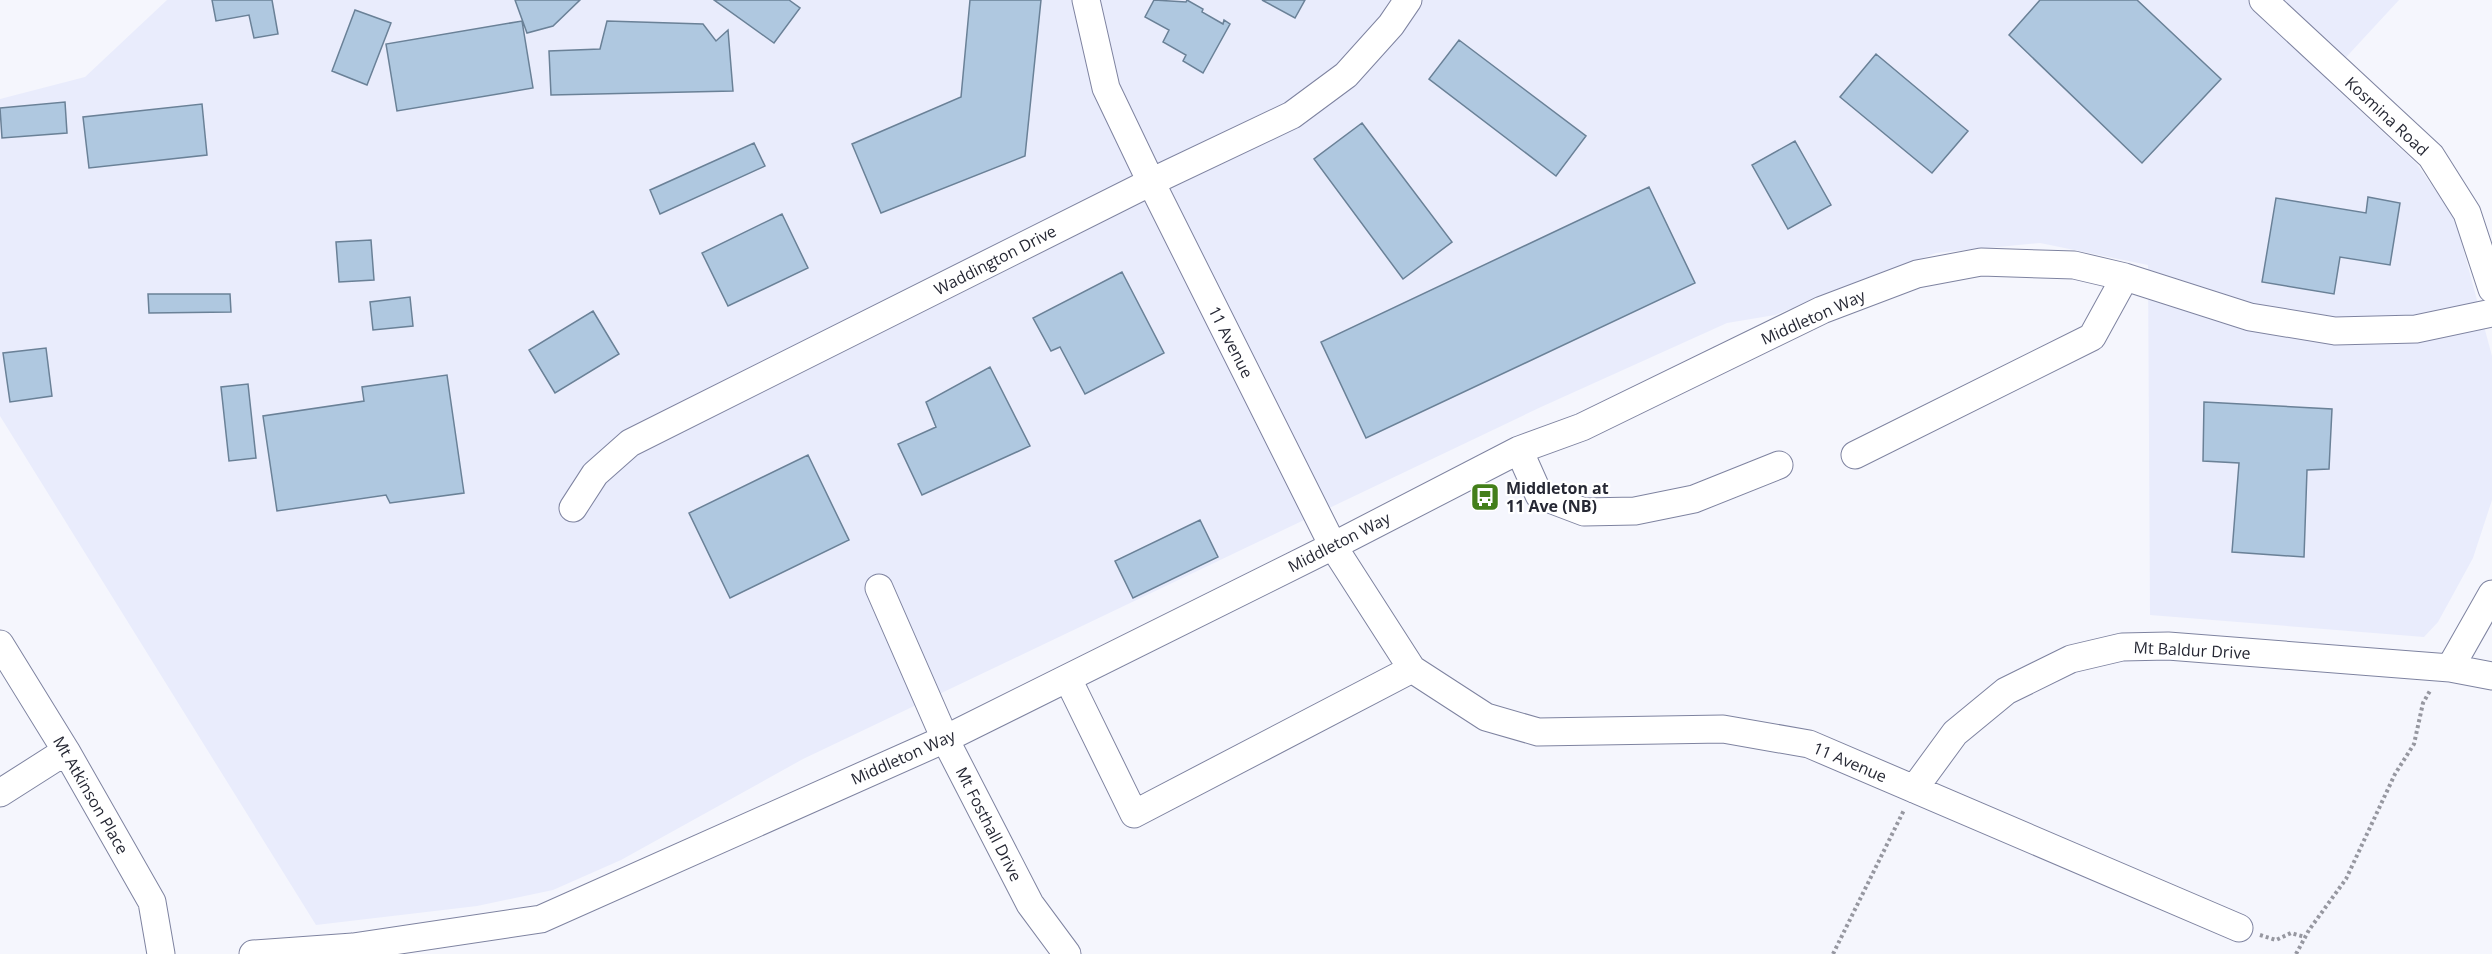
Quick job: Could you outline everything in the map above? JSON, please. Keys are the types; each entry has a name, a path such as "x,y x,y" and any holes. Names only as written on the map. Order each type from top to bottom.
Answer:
{"street":[{"name":"11 Avenue","path":"1086,0 1106,88 1151,182 1333,546 1412,669 1486,717 1538,732 1723,729 1809,744 2239,928"},
{"name":"Waddington Drive","path":"573,508 595,474 630,443 1151,182 1292,115 1346,75 1391,25 1408,0"},
{"name":"Kosmina Road","path":"2263,0 2431,156 2467,213 2492,289"},
{"name":"Middleton Way","path":"253,954 353,947 541,919 945,739 1333,546 1519,450 1582,427 1822,310 1917,274 1982,262 2074,265 2125,277 2250,316 2335,331 2416,329 2492,312"},
{"path":"1855,455 2092,337 2125,277"},
{"path":"1519,450 1539,495 1584,512 1635,511 1694,500 1779,465"},
{"name":"Mt Fosthall Drive","path":"879,588 945,739 1030,904 1067,954"},
{"path":"2450,668 2492,594"},
{"name":"Mt Atkinson Place","path":"0,644 66,751 152,902 161,954"},
{"name":"Mt Baldur Drive","path":"1914,789 1955,733 2006,691 2071,659 2122,647 2168,646 2450,668 2492,676"},
{"path":"1068,679 1134,814 1412,669"},
{"path":"0,793 66,751"}],"path":[{"path":"2296,954 2305,937 2346,879 2395,774 2414,744 2423,703 2434,684 2450,668"},
{"path":"1833,954 1900,818"},
{"path":"2239,928 2276,940 2291,933 2305,937"}],"shaded area":[{"path":"167,0 2399,0 2326,79 2416,163 2455,218 2492,356 2492,500 2473,558 2438,622 2424,637 2150,615 2148,265 2040,243 1936,253 1775,315 1727,323 1541,407 803,759 621,860 553,890 477,906 316,925 0,416 0,99 85,77"}],"building":[{"path":"212,0 272,0 278,34 254,38 249,15 216,21"},
{"path":"515,0 580,0 553,26 527,33"},
{"path":"714,0 789,0 800,8 774,43"},
{"path":"970,0 1041,0 1025,156 881,213 852,144 961,97"},
{"path":"1154,0 1186,2 1187,0 1223,24 1224,20 1230,24 1203,73 1183,61 1186,55 1163,42 1169,30 1145,17"},
{"path":"1262,0 1305,0 1295,18"},
{"path":"2040,0 2137,0 2221,79 2142,163 2009,35"},
{"path":"355,10 391,23 367,85 332,71"},
{"path":"522,21 533,88 397,111 386,44"},
{"path":"607,21 703,24 716,41 728,30 733,91 551,95 549,51 600,49"},
{"path":"1459,40 1586,136 1556,176 1429,79"},
{"path":"1876,54 1968,131 1932,173 1840,97"},
{"path":"65,102 67,133 2,138 0,108"},
{"path":"202,104 207,155 89,168 83,117"},
{"path":"1362,123 1452,242 1403,279 1314,159"},
{"path":"1795,141 1831,205 1788,229 1752,165"},
{"path":"754,143 765,166 660,214 650,190"},
{"path":"1649,187 1695,283 1366,438 1321,342"},
{"path":"2368,197 2400,203 2390,265 2340,257 2334,294 2262,282 2276,198 2366,213"},
{"path":"782,214 808,268 728,306 702,253"},
{"path":"371,240 374,280 339,282 336,242"},
{"path":"1122,272 1164,353 1085,394 1060,347 1051,351 1033,318"},
{"path":"148,294 230,294 231,312 149,313"},
{"path":"410,297 413,326 373,330 370,302"},
{"path":"593,311 619,354 555,393 529,350"},
{"path":"46,348 52,396 10,402 3,353"},
{"path":"990,367 1030,446 922,495 898,444 936,427 926,402"},
{"path":"447,375 464,493 390,503 386,495 277,511 263,416 364,401 362,387"},
{"path":"248,384 256,458 229,461 221,387"},
{"path":"2204,402 2332,409 2329,469 2307,470 2304,557 2232,552 2239,463 2203,461"},
{"path":"808,455 849,540 730,598 689,513"},
{"path":"1200,520 1218,557 1133,598 1115,561"}],"place":[{"name":"Middleton at 11 Ave (NB)","path":"1485,497"}]}
